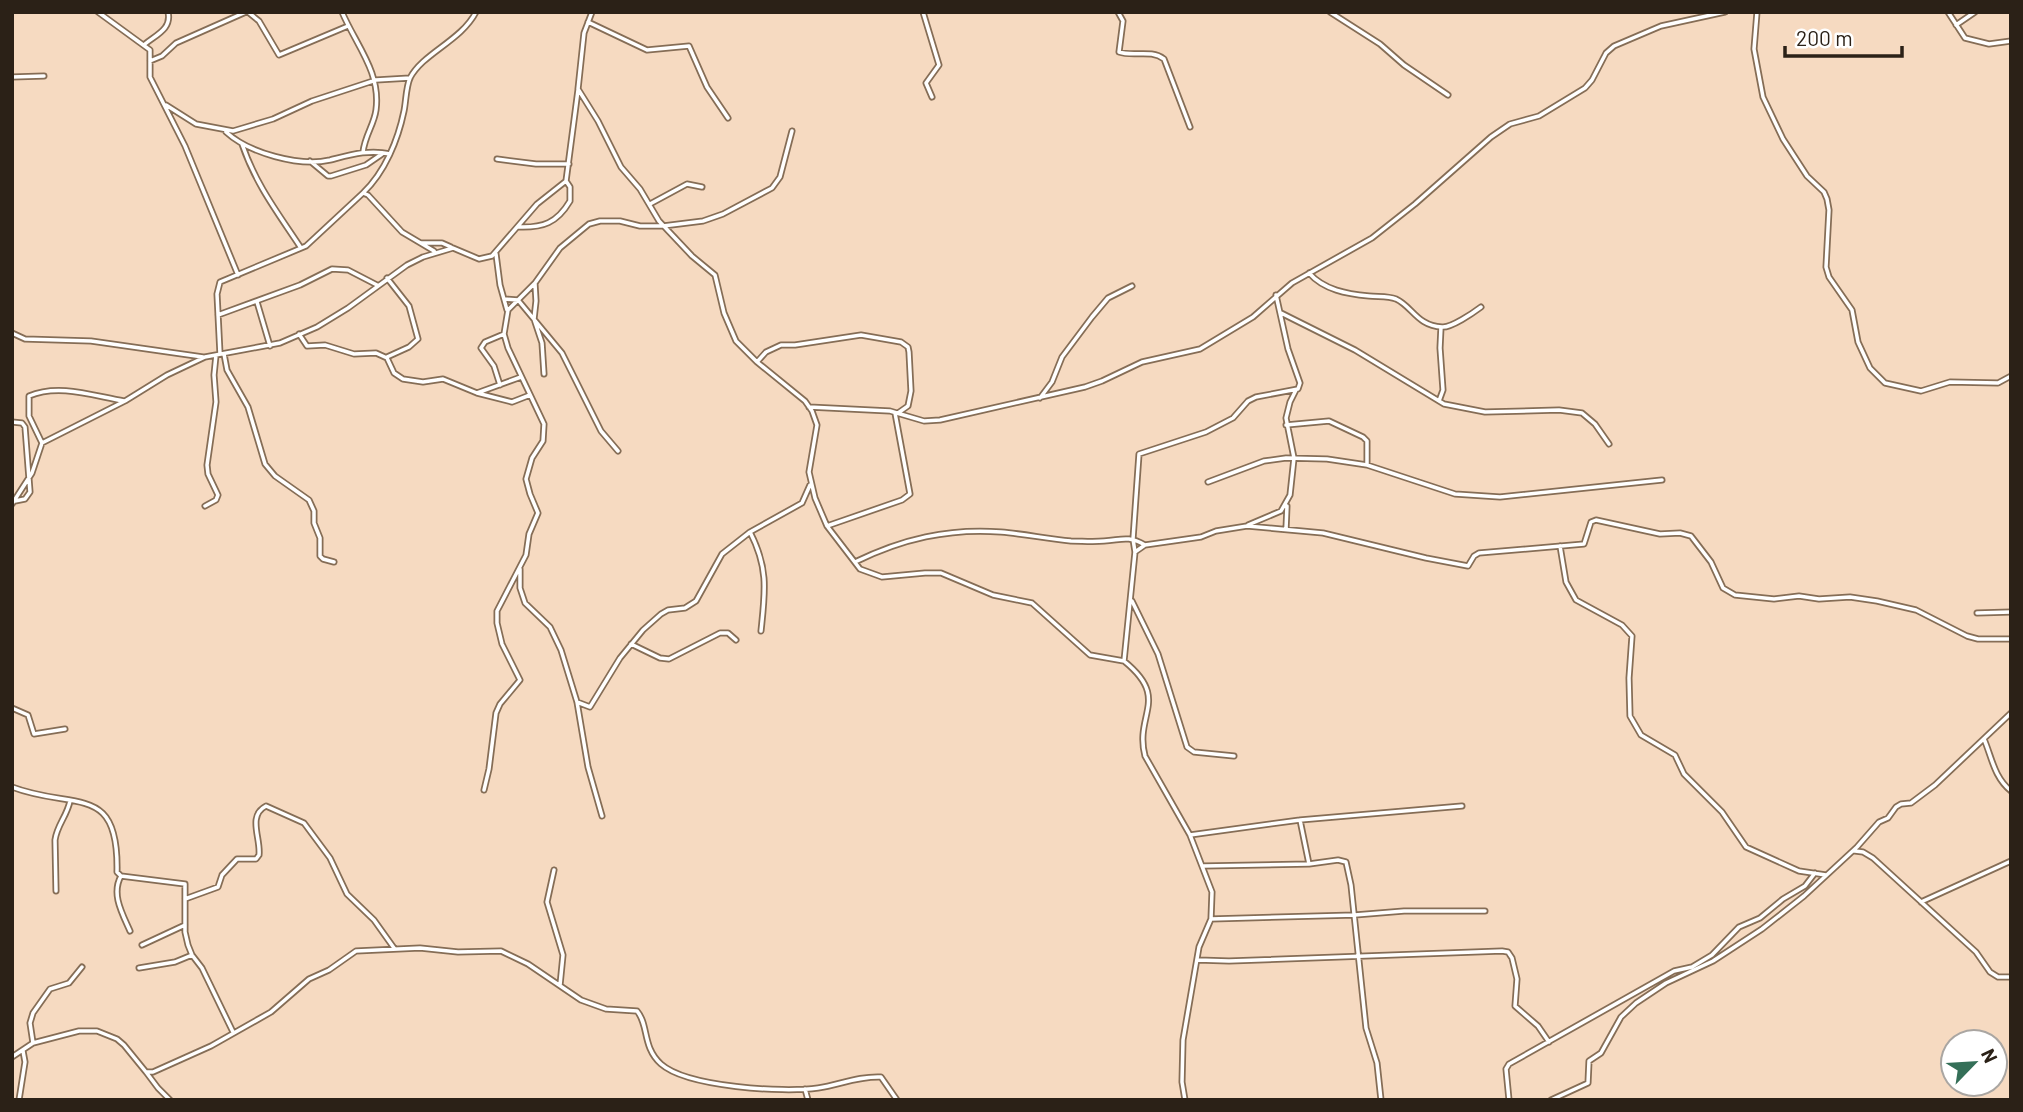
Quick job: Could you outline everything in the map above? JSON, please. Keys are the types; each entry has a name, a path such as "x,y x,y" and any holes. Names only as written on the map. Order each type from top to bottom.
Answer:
{"street":[{"path":"97,12 150,50 150,77 197,173 238,275"},
{"path":"145,45 163,31 169,20 168,12"},
{"path":"149,61 162,56 176,43 247,12 259,21 279,55 348,26"},
{"path":"342,12 376,80 375,116 366,134 363,152"},
{"path":"205,506 218,495 206,465 216,402 214,374 220,354 219,284 301,248 363,193 390,154 400,129 410,78 461,32 476,12"},
{"path":"518,227 548,225 562,214 571,195 566,181 582,45 592,12"},
{"path":"923,12 939,59 937,68 926,83 932,97"},
{"path":"1118,12 1123,21 1119,52 1156,54 1164,60 1190,127"},
{"path":"1330,12 1370,37 1404,65 1448,95"},
{"path":"809,407 896,412 924,421 940,420 1040,398 1102,381 1142,362 1200,349 1253,317 1276,295 1308,273 1372,238 1475,150 1510,124 1539,116 1585,88 1606,53 1614,46 1661,26 1725,12"},
{"path":"1757,12 1754,42 1763,97 1783,139 1807,176 1824,192 1827,199 1829,210 1826,267 1829,277 1852,310 1858,342 1870,368 1885,383 1921,391 1950,383 1998,383 2011,376"},
{"path":"1948,12 1963,36 1969,39 1989,44 2011,41"},
{"path":"1956,24 1975,12"},
{"path":"588,22 647,50 689,46 707,87 728,118"},
{"path":"12,77 44,76"},
{"path":"164,104 188,121 224,131 241,130 376,80 410,78"},
{"path":"578,89 621,167 650,204 663,226 715,275 732,335 757,362 809,407 817,425 810,459 811,483 827,526 860,569 878,577 941,573 993,595 1032,603 1090,655 1124,661 1146,686 1150,698 1142,745 1190,835 1212,887 1211,919 1203,934 1183,1040 1182,1082 1185,1100"},
{"path":"224,131 242,144 273,157 310,161 329,160 363,152 390,154"},
{"path":"508,310 535,283 554,254 589,224 620,221 640,226 663,226 713,218 772,188 780,177 792,131"},
{"path":"242,144 267,198 301,248"},
{"path":"310,161 331,176 366,164 384,153"},
{"path":"497,159 536,164 569,164"},
{"path":"418,243 442,243 479,259 496,254 537,204 566,181"},
{"path":"650,204 687,184 702,187"},
{"path":"363,193 368,195 402,232 436,252"},
{"path":"13,502 29,476 41,443 205,357 270,346 332,319 407,265 436,252 453,248"},
{"path":"484,790 496,713 520,680 502,644 497,623 498,606 520,567 538,513 527,480 532,458 541,448 544,433 542,417 521,377 504,334 508,310 500,285 496,254"},
{"path":"218,315 300,285 332,269 348,270 377,285"},
{"path":"1308,273 1321,285 1331,288 1397,299 1423,322 1441,327 1448,326 1481,307"},
{"path":"387,278 409,306 418,339 409,347 387,358"},
{"path":"535,283 533,316 542,343 544,374"},
{"path":"1040,398 1052,382 1062,357 1092,317 1108,298 1132,286"},
{"path":"1276,295 1288,349 1300,383 1288,410 1286,425 1294,458 1286,529"},
{"path":"505,299 518,300 562,353 601,431 618,451"},
{"path":"257,302 270,346"},
{"path":"1280,313 1355,350 1439,401 1485,412 1559,410 1582,413 1595,424 1609,443"},
{"path":"1439,401 1443,390 1441,327"},
{"path":"12,333 25,339 91,341 205,357"},
{"path":"299,334 309,346 325,345 354,354 376,353 387,358 399,378 423,382 443,379 477,393 512,402 530,395"},
{"path":"500,385 494,366 481,348 485,342 504,334"},
{"path":"757,362 766,352 781,345 861,335 901,342 908,347 911,391 908,406 896,412"},
{"path":"220,354 248,407 265,464 275,475 309,500 320,538 320,556 334,562"},
{"path":"477,393 521,377"},
{"path":"1124,661 1135,552 1133,539 1139,454 1206,432 1233,418 1248,401 1256,397 1296,390"},
{"path":"41,443 29,416 29,396 65,391 125,401"},
{"path":"827,526 902,500 910,494 896,412"},
{"path":"1286,425 1329,421 1363,437 1367,442 1367,465"},
{"path":"12,422 22,423 25,427 29,476 29,495 13,502"},
{"path":"1208,482 1264,461 1294,458 1327,459 1367,465 1438,490 1476,497 1500,497 1662,480"},
{"path":"577,702 586,707 592,704 631,644 661,614 668,610 685,608 696,601 722,554 750,532 802,503 811,483"},
{"path":"1247,526 1281,511 1287,504"},
{"path":"1135,552 1145,545 1201,537 1216,531 1247,526 1336,536 1465,566 1471,565 1474,556 1479,553 1584,544 1591,522 1596,520 1660,534 1686,534 1696,540 1712,562 1723,588 1735,595 1774,599 1799,596 1850,597 1877,601 1916,610 1967,636 1986,640 2011,639"},
{"path":"855,562 913,538 960,531 1001,532 1082,541 1133,539 1145,545"},
{"path":"750,532 761,557 765,578 766,594 761,631"},
{"path":"1560,546 1566,582 1576,600 1622,625 1632,636 1630,712 1640,735 1672,752 1684,774 1722,812 1746,847 1790,868 1827,875"},
{"path":"520,567 522,596 530,610 550,627 561,650 577,702 588,767 602,816"},
{"path":"1131,600 1158,654 1187,747 1194,751 1234,756"},
{"path":"1977,613 2011,612"},
{"path":"631,644 660,658 671,659 720,633 728,633 736,640"},
{"path":"12,708 28,715 34,734 65,729"},
{"path":"1551,1100 1588,1083 1589,1061 1601,1053 1621,1017 1636,1003 1747,940 1804,896 1853,851 1879,822 1888,818 1896,807 1911,803 1929,790 2011,713"},
{"path":"1984,738 1995,773 2011,791"},
{"path":"12,787 49,798 94,806 108,816 116,835 117,872 121,876 182,882 186,887 185,925 192,955 202,968 233,1033"},
{"path":"56,891 56,832 67,815 70,801"},
{"path":"185,899 215,889 227,869 237,859 256,859 259,855 259,841 254,820 256,814 266,806 304,823 334,865 347,894 380,927 394,949"},
{"path":"1190,835 1300,820 1462,806"},
{"path":"1300,820 1309,864"},
{"path":"1853,851 1868,854 1976,951 1993,974 1998,977 2011,976"},
{"path":"1203,866 1309,864 1338,860 1346,862 1366,1028 1377,1063 1381,1100"},
{"path":"1921,902 2011,861"},
{"path":"554,870 547,902 564,956 560,985"},
{"path":"1509,1100 1507,1066 1674,971 1699,964 1716,952 1739,927 1760,918 1783,899 1805,886 1815,873"},
{"path":"121,876 117,885 117,900 130,931"},
{"path":"1211,919 1404,911 1485,911"},
{"path":"142,945 185,925"},
{"path":"146,1072 175,1064 280,1007 309,979 329,970 356,951 421,948 458,952 501,951 519,959 581,1000 607,1009 631,1010 639,1014 650,1051 660,1063 674,1072 705,1081 756,1089 819,1088 855,1078 881,1077 897,1100"},
{"path":"1198,960 1229,961 1471,950 1508,952 1516,970 1515,1006 1538,1026 1549,1042"},
{"path":"139,968 175,962 192,955"},
{"path":"33,1043 30,1023 33,1013 50,989 68,984 82,968"},
{"path":"12,1057 33,1043 79,1031 97,1031 117,1039 124,1045 170,1100"},
{"path":"19,1100 25,1062 23,1051"},
{"path":"805,1089 808,1100"}]}
